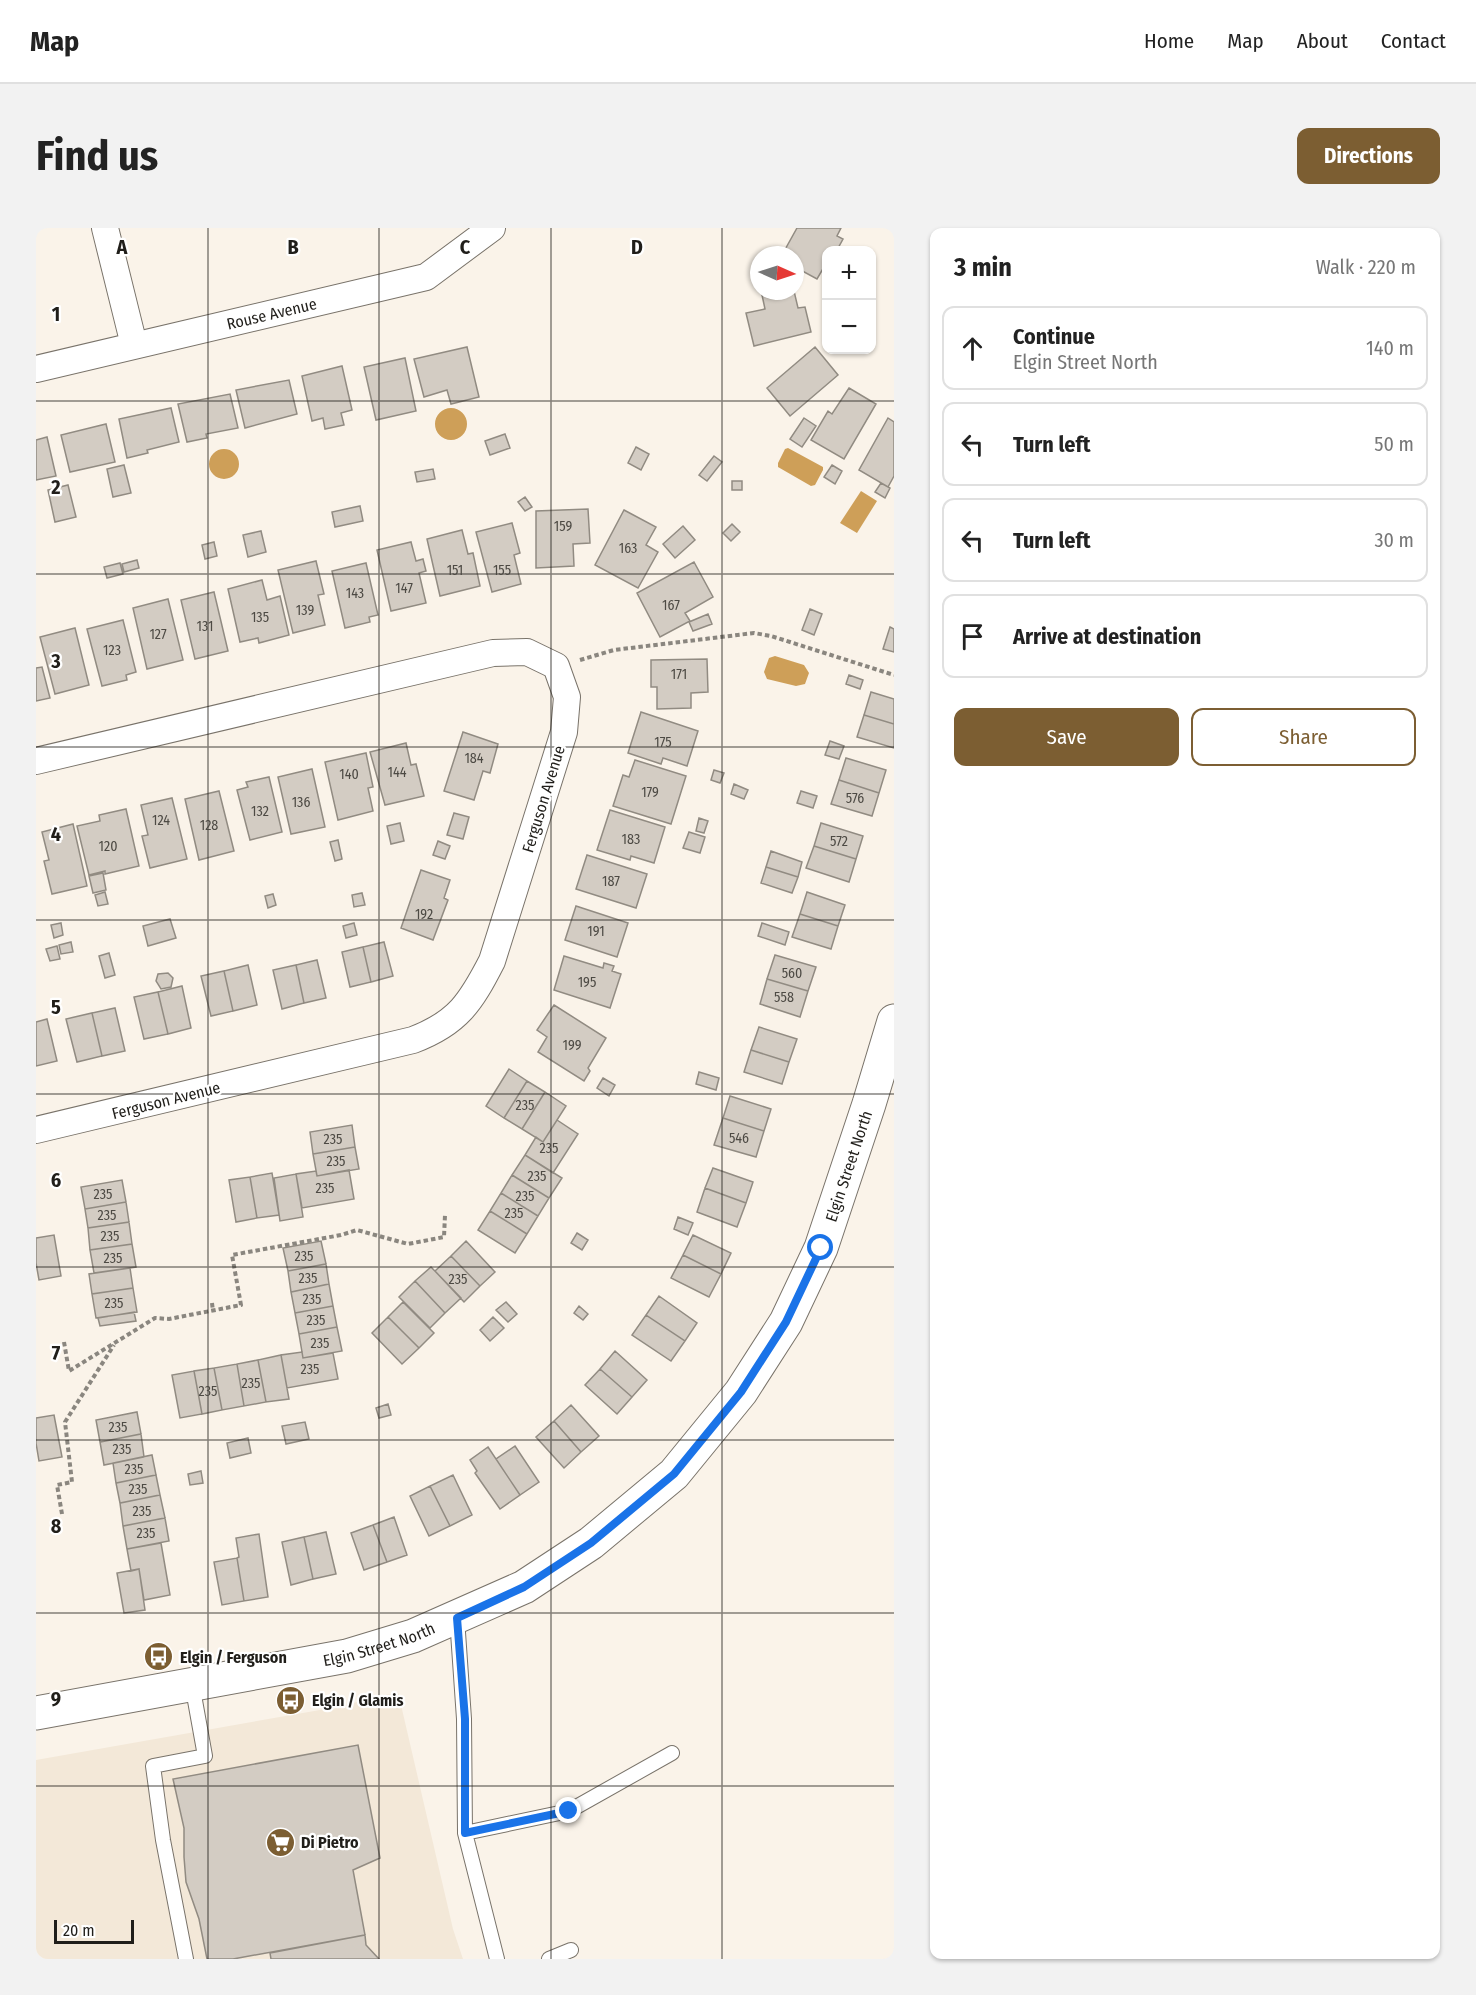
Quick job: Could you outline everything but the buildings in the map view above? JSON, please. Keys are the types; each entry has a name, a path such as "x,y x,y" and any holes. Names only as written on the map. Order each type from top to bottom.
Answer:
{"street":[{"path":"105,228 134,345"},
{"name":"Rouse Avenue","path":"36,369 426,277 492,228"},
{"path":"36,761 493,653 527,652 556,666"},
{"name":"Ferguson Avenue","path":"36,1130 413,1040 434,1032 453,1018 475,995 492,961 564,732 567,697 556,666"},
{"name":"Elgin Street North","path":"36,1713 347,1656 413,1636 524,1587 591,1543 674,1474 741,1392 786,1322 821,1248 894,1021"}],"lane":[{"path":"457,1618 465,1719 465,1833 497,1959"},
{"path":"186,1959 163,1840 153,1766 205,1756 192,1684"},
{"path":"465,1833 569,1811 672,1753"},
{"path":"549,1959 571,1950"}],"path":[{"path":"556,666 614,650 754,633 771,636 894,675"},
{"path":"64,1342 69,1371 155,1318 169,1319 241,1305 232,1255 357,1230 408,1244 444,1237 445,1215"},
{"path":"212,1303 213,1311"},
{"path":"63,1514 57,1485 72,1482 65,1422 114,1345"}],"shaded area":[{"path":"451,408 462,413 467,424 462,435 451,440 440,435 435,424 440,413"},
{"path":"788,448 823,467 815,485 811,486 778,467 785,449"},
{"path":"224,449 234,454 239,464 234,474 224,479 214,474 209,464 214,454"},
{"path":"861,491 877,501 857,533 840,523"},
{"path":"775,656 804,665 809,673 805,684 796,686 767,679 764,672 769,658"},
{"path":"398,1692 453,1929 463,1959 36,1959 36,1760 337,1707"}],"place":[{"name":"Elgin / Ferguson","path":"159,1657"},
{"name":"Elgin / Glamis","path":"291,1700"},
{"name":"Di Pietro","path":"280,1842"}],"route":[{"path":"569,1811 465,1833 465,1719 457,1618 524,1587 591,1543 674,1474 741,1392 786,1322 821,1248"}]}
